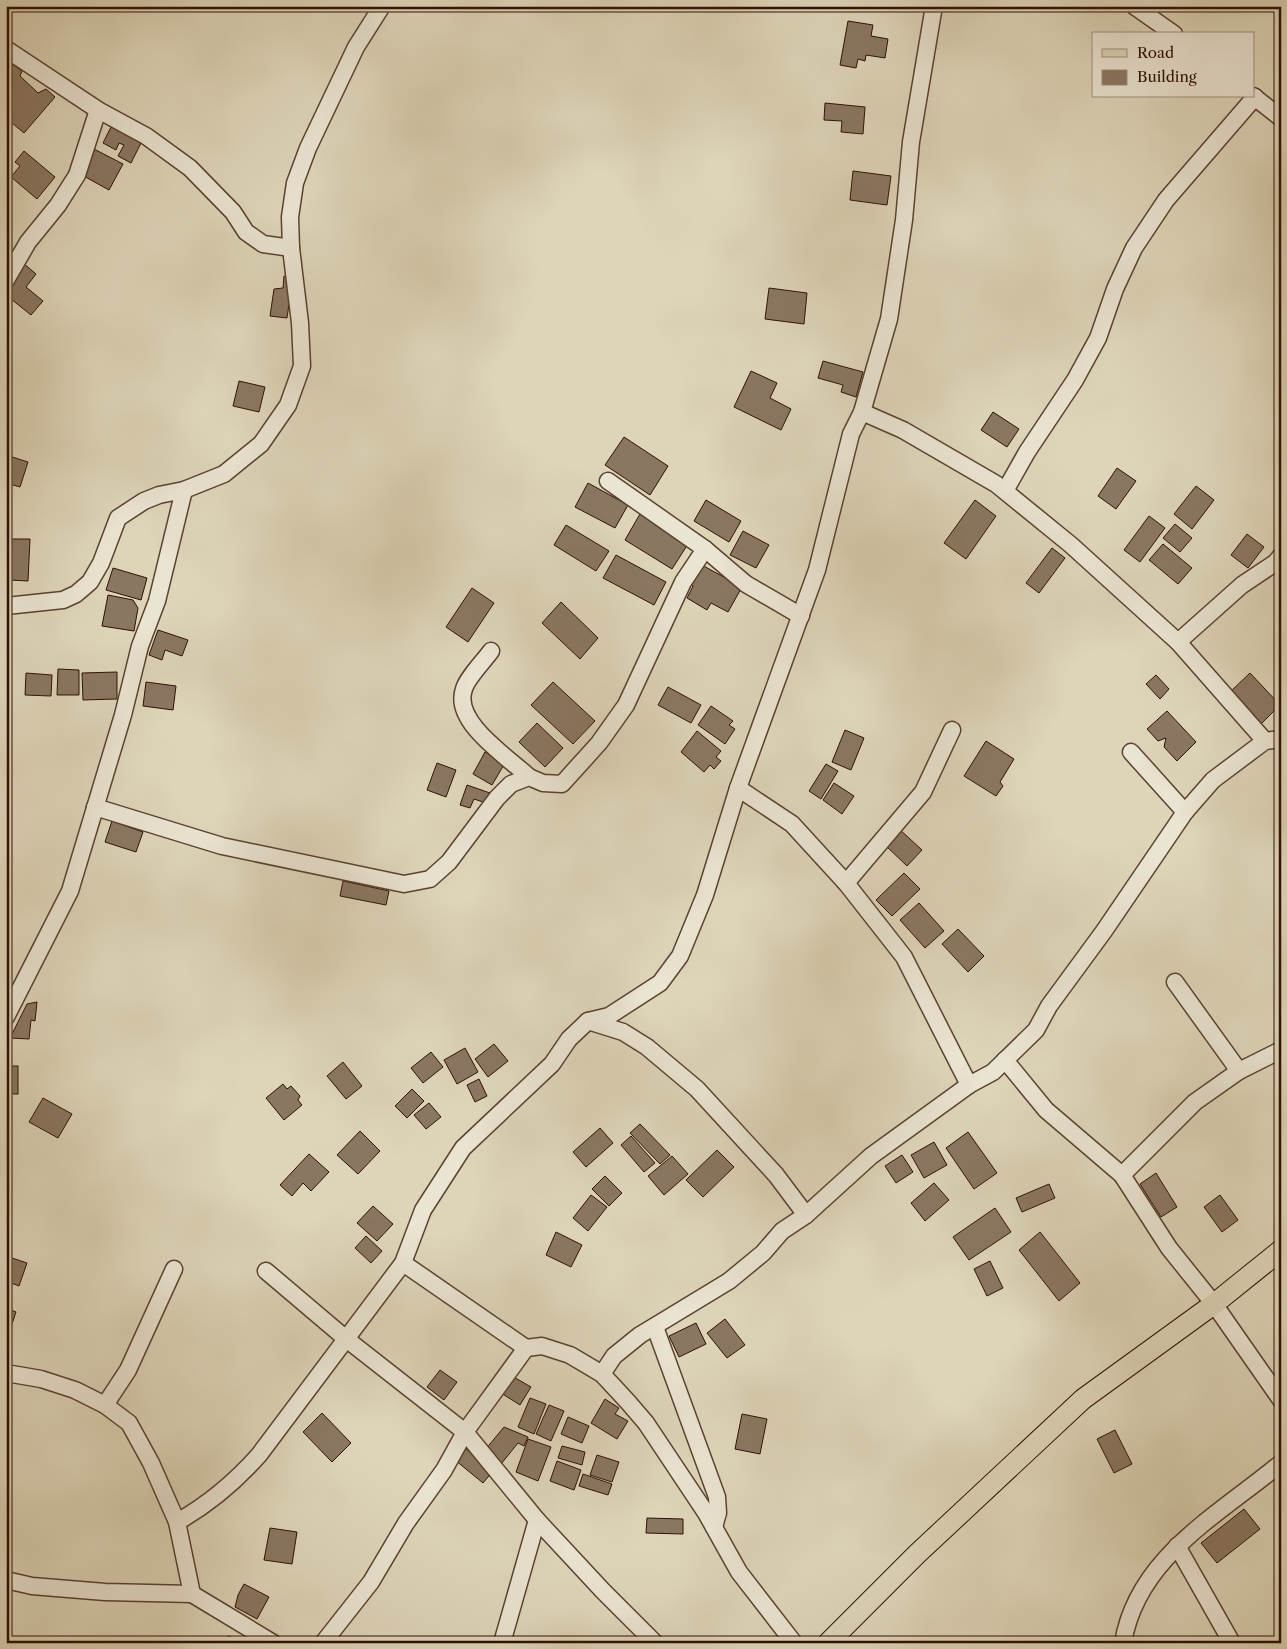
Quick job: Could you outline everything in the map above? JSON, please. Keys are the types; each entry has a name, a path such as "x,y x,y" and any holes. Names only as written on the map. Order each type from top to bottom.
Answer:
{"main road":[{"path":"828,1643 917,1554 1083,1399 1214,1304 1281,1250"}],"street":[{"path":"6,606 63,600 76,594 90,582 100,564 118,518 144,501 159,495 184,490 224,474 261,444 288,405 302,366 300,323 291,248 290,218 295,183 308,148 356,47 382,6"},
{"path":"177,1522 204,1507 238,1479 259,1456 344,1338 403,1263 423,1210 464,1148 552,1064 569,1039 588,1022 609,1016 660,983 680,956 705,895 738,788 801,616 816,570 851,434 862,412 889,319 904,220 911,142 934,6"},
{"path":"1134,6 1171,32"},
{"path":"6,49 98,110 146,136 190,168 234,212 246,232 257,240 263,244 291,248"},
{"path":"1254,97 1281,118"},
{"path":"1005,492 1027,452 1075,380 1098,338 1115,288 1134,248 1166,200 1253,98"},
{"path":"6,280 28,242 78,175 98,110"},
{"path":"602,1374 614,1356 640,1335 730,1281 763,1253 782,1231 806,1215 871,1156 969,1085 993,1072 1036,1030 1049,1006 1104,931 1185,812 1213,780 1273,740 1178,642 1071,545 1005,492 903,430 862,412"},
{"path":"608,481 704,549 746,584 801,616"},
{"path":"6,1017 70,891 123,715 140,646 157,601 184,490"},
{"path":"491,651 463,689 465,714 483,738 529,777 543,783 562,784 599,743 626,705 683,582 704,549"},
{"path":"1178,642 1234,592 1275,563 1281,556"},
{"path":"846,883 923,792 952,730"},
{"path":"1131,752 1185,812"},
{"path":"95,807 222,846 404,884 430,879 449,862 496,798 511,784 529,777"},
{"path":"738,788 792,824 846,883 904,957 969,1085"},
{"path":"1175,982 1239,1071"},
{"path":"588,1022 623,1032 648,1047 697,1089 770,1168 806,1215"},
{"path":"1122,1175 1195,1102 1239,1071 1281,1050"},
{"path":"1005,1060 1046,1110 1122,1175 1170,1248 1214,1304 1281,1400"},
{"path":"403,1263 526,1348 542,1346 570,1355 602,1374 646,1423 714,1527 738,1572 794,1643"},
{"path":"105,1405 128,1370 174,1269"},
{"path":"266,1271 344,1338 465,1432 537,1520 603,1592 656,1643"},
{"path":"655,1327 717,1497 718,1513 714,1527"},
{"path":"323,1643 371,1582 406,1523 444,1470 465,1432 526,1348"},
{"path":"6,1373 40,1379 75,1390 105,1405 129,1423 151,1463 177,1522 192,1594"},
{"path":"1123,1643 1138,1597 1154,1571 1177,1546 1281,1463"},
{"path":"502,1643 537,1520"},
{"path":"1177,1546 1232,1643"},
{"path":"6,1580 32,1586 104,1592 192,1594 273,1643"}],"building":[{"path":"848,21 873,25 871,36 888,39 885,58 866,55 865,61 858,59 856,68 840,65"},
{"path":"12,64 22,71 20,76 38,93 46,89 55,97 24,133 6,118 6,66"},
{"path":"825,103 865,107 863,134 841,132 842,121 824,120"},
{"path":"113,123 143,139 131,163 118,156 124,145 119,143 116,150 103,143"},
{"path":"94,149 123,164 109,190 80,174"},
{"path":"24,151 55,177 37,199 11,177 20,166 15,162"},
{"path":"853,171 891,176 887,205 850,200"},
{"path":"23,263 36,274 26,287 43,301 31,315 6,295 6,284"},
{"path":"284,276 293,277 287,318 270,316 274,289 283,288"},
{"path":"769,288 807,293 804,324 765,319"},
{"path":"823,361 863,372 856,397 841,392 843,385 818,378"},
{"path":"751,371 777,383 770,398 791,409 781,430 734,407"},
{"path":"239,381 265,387 259,412 233,406"},
{"path":"993,412 1019,429 1007,447 981,430"},
{"path":"624,437 668,466 650,495 605,465"},
{"path":"6,455 28,462 20,487 6,483"},
{"path":"1117,468 1136,481 1116,509 1098,496"},
{"path":"588,483 628,505 615,528 575,507"},
{"path":"1196,486 1214,500 1192,529 1174,514"},
{"path":"706,500 741,521 729,542 694,521"},
{"path":"975,500 996,516 966,559 944,543"},
{"path":"640,514 688,544 672,569 625,540"},
{"path":"1149,516 1165,528 1140,562 1124,550"},
{"path":"1175,524 1192,538 1180,552 1163,538"},
{"path":"566,525 609,551 596,571 554,545"},
{"path":"743,531 769,545 756,568 730,555"},
{"path":"1247,534 1264,547 1248,568 1231,555"},
{"path":"12,539 30,539 28,581 10,580"},
{"path":"1163,544 1192,568 1178,584 1149,560"},
{"path":"1052,548 1065,558 1039,593 1026,583"},
{"path":"616,555 666,582 654,605 603,578"},
{"path":"700,564 742,587 728,612 711,603 707,610 687,598 693,586 689,583"},
{"path":"113,568 147,578 141,600 106,590"},
{"path":"472,588 494,603 468,642 446,627"},
{"path":"108,595 133,600 138,608 134,631 102,626"},
{"path":"561,602 598,638 580,659 542,623"},
{"path":"158,630 188,640 182,656 165,650 162,660 149,655"},
{"path":"58,669 79,670 79,695 57,695"},
{"path":"117,672 117,699 83,700 82,673"},
{"path":"26,673 52,675 51,696 25,695"},
{"path":"1250,673 1280,705 1261,724 1230,692"},
{"path":"1156,675 1169,689 1160,699 1146,684"},
{"path":"146,682 176,686 173,710 143,706"},
{"path":"553,682 595,721 573,744 531,705"},
{"path":"668,687 701,705 691,723 658,705"},
{"path":"711,706 733,721 729,725 735,729 725,744 698,725"},
{"path":"1167,711 1196,742 1177,761 1164,747 1166,738 1158,741 1147,729"},
{"path":"537,723 563,748 545,767 519,742"},
{"path":"845,730 864,738 851,770 832,762"},
{"path":"697,731 721,751 716,757 721,761 714,769 710,765 704,772 681,752"},
{"path":"986,741 1014,759 1000,782 1003,786 996,796 964,776"},
{"path":"485,752 505,763 492,785 473,774"},
{"path":"437,763 456,770 446,797 427,790"},
{"path":"826,764 838,771 821,799 809,791"},
{"path":"834,783 854,796 842,814 823,800"},
{"path":"467,785 490,793 486,803 474,799 470,808 460,805"},
{"path":"112,821 143,832 136,852 105,842"},
{"path":"897,827 922,850 907,866 883,843"},
{"path":"904,873 920,889 892,916 876,900"},
{"path":"343,881 389,891 386,905 340,896"},
{"path":"919,903 944,931 925,948 900,920"},
{"path":"958,929 984,956 968,972 942,944"},
{"path":"37,1002 35,1021 31,1020 29,1039 10,1038 27,1004"},
{"path":"494,1044 508,1061 488,1077 475,1059"},
{"path":"465,1048 478,1072 457,1084 444,1060"},
{"path":"431,1052 443,1067 423,1083 411,1068"},
{"path":"343,1062 362,1086 346,1099 327,1076"},
{"path":"6,1066 18,1066 18,1094 6,1094"},
{"path":"479,1079 487,1096 475,1102 467,1085"},
{"path":"283,1084 287,1089 291,1086 300,1096 298,1100 302,1105 284,1120 266,1098"},
{"path":"412,1089 424,1101 407,1118 395,1106"},
{"path":"43,1098 72,1114 58,1138 29,1122"},
{"path":"429,1103 441,1117 426,1129 414,1115"},
{"path":"640,1124 670,1155 660,1164 630,1133"},
{"path":"600,1128 613,1143 586,1167 573,1152"},
{"path":"360,1131 380,1151 358,1174 337,1155"},
{"path":"968,1132 997,1173 974,1189 946,1148"},
{"path":"631,1136 655,1163 644,1172 621,1145"},
{"path":"934,1142 947,1165 924,1178 911,1155"},
{"path":"717,1150 734,1167 703,1197 686,1180"},
{"path":"309,1154 329,1172 311,1191 303,1183 292,1196 280,1185"},
{"path":"902,1155 913,1172 896,1183 885,1166"},
{"path":"672,1156 688,1174 664,1195 648,1176"},
{"path":"1156,1173 1177,1207 1161,1217 1140,1184"},
{"path":"605,1176 622,1193 609,1206 592,1189"},
{"path":"934,1183 949,1200 925,1221 911,1203"},
{"path":"1049,1184 1055,1198 1022,1212 1016,1198"},
{"path":"591,1195 607,1207 588,1231 573,1218"},
{"path":"1220,1195 1238,1220 1222,1232 1204,1207"},
{"path":"373,1206 393,1224 377,1241 357,1223"},
{"path":"995,1208 1011,1232 969,1260 953,1237"},
{"path":"556,1232 582,1245 571,1267 546,1255"},
{"path":"1040,1232 1080,1283 1059,1301 1019,1250"},
{"path":"366,1236 382,1251 371,1263 355,1248"},
{"path":"6,1256 27,1263 19,1286 6,1281"},
{"path":"990,1261 1003,1288 987,1296 974,1269"},
{"path":"6,1308 16,1312 9,1333 6,1332"},
{"path":"725,1319 745,1345 727,1358 707,1333"},
{"path":"696,1323 706,1344 679,1357 669,1336"},
{"path":"440,1370 457,1382 444,1400 427,1387"},
{"path":"512,1376 531,1387 520,1405 501,1393"},
{"path":"530,1398 546,1404 534,1434 518,1427"},
{"path":"605,1399 619,1408 615,1414 628,1421 617,1439 591,1423"},
{"path":"549,1405 564,1411 551,1441 536,1434"},
{"path":"322,1413 351,1443 332,1462 303,1432"},
{"path":"742,1414 767,1419 760,1454 735,1449"},
{"path":"568,1417 589,1426 582,1443 561,1434"},
{"path":"504,1427 528,1437 524,1446 518,1443 501,1464 485,1450"},
{"path":"1115,1430 1132,1464 1114,1473 1097,1439"},
{"path":"528,1439 551,1447 538,1481 516,1472"},
{"path":"562,1446 585,1452 582,1465 558,1458"},
{"path":"465,1448 493,1471 483,1483 455,1460"},
{"path":"597,1455 619,1462 612,1482 590,1475"},
{"path":"557,1461 581,1470 574,1490 550,1481"},
{"path":"583,1474 612,1484 608,1495 579,1486"},
{"path":"1244,1509 1260,1529 1217,1563 1201,1543"},
{"path":"647,1518 683,1519 683,1534 646,1533"},
{"path":"270,1528 297,1532 292,1564 264,1560"},
{"path":"244,1584 269,1597 257,1619 235,1607 238,1595"},
{"path":"228,1636 247,1643 225,1643"}]}
